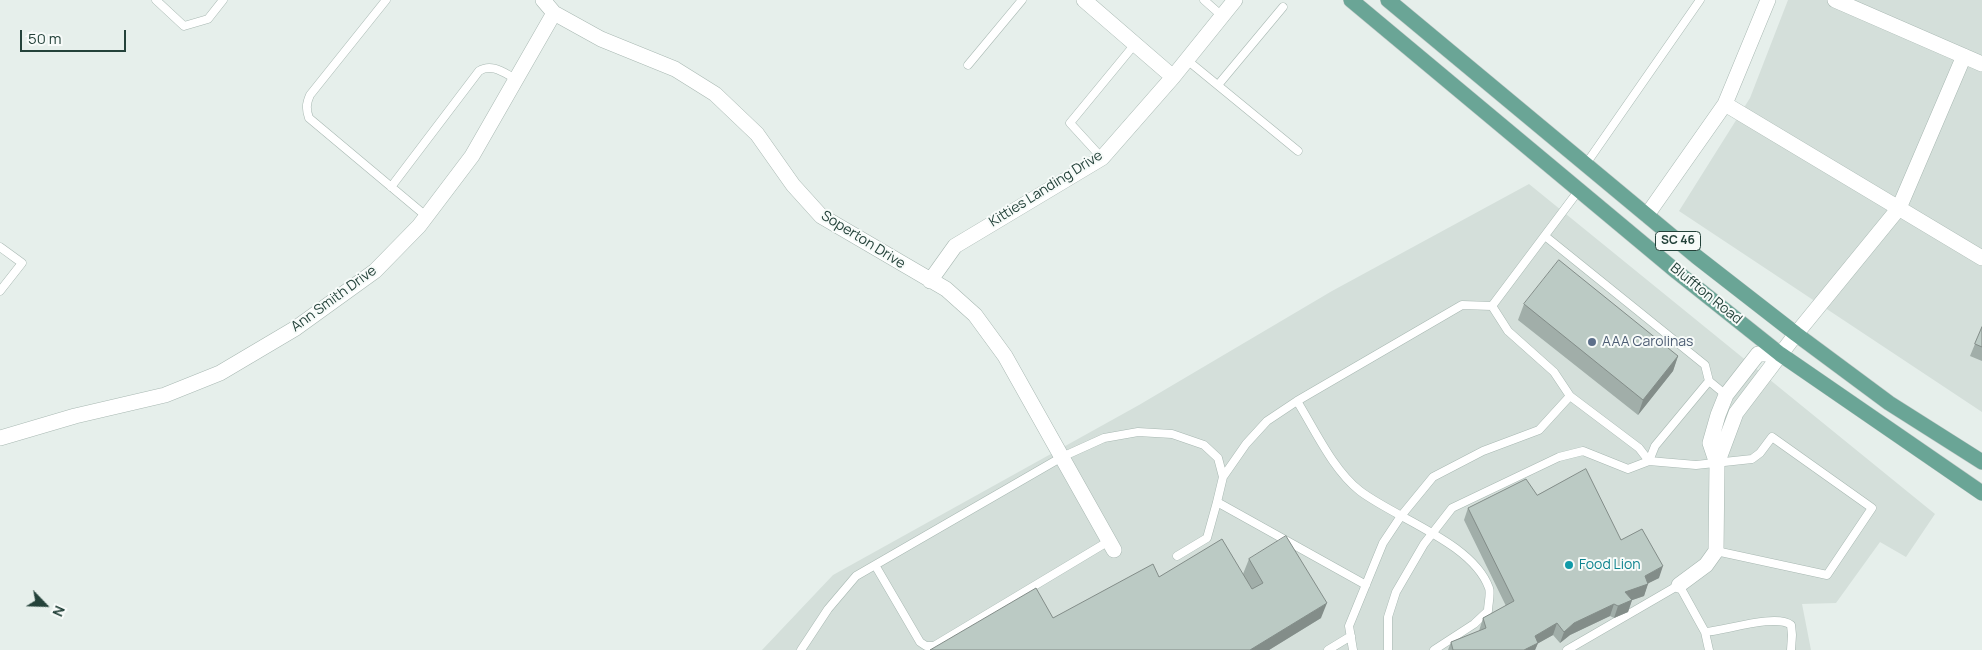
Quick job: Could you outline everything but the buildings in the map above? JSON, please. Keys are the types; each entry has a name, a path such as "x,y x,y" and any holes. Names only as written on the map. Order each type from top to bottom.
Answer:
{"main road":[{"name":"Bluffton Road","path":"1351,0 1780,354 1982,493"},
{"name":"Bluffton Road","path":"1388,0 1697,257 1889,403 1982,462"}],"street":[{"name":"Soperton Drive","path":"543,0 554,13 601,39 675,69 715,94 757,134 793,185 821,216 946,290 975,315 1004,356 1112,545"},
{"name":"Kitties Landing Drive","path":"930,280 955,246 1102,158 1173,77 1235,0"},
{"path":"1647,215 1725,104 1768,0"},
{"path":"1835,0 1982,64"},
{"path":"1089,2 1173,77"},
{"name":"Ann Smith Drive","path":"0,438 75,416 165,395 220,373 296,328 374,271 426,216 472,156 554,13"},
{"path":"1679,585 1706,565 1716,551 1718,464 1736,413 1780,354 1899,208 1964,56"},
{"path":"1725,104 1982,258"},
{"path":"1718,464 1710,442 1726,395 1758,354 1780,354"}],"lane":[{"path":"161,2 184,26 208,19 223,0"},
{"path":"386,0 310,95 306,103 306,110 309,118 426,216"},
{"path":"968,66 1022,0"},
{"path":"1204,0 1222,16"},
{"path":"1586,164 1700,0"},
{"path":"1218,85 1283,7"},
{"path":"1102,158 1070,123 1135,44"},
{"path":"1187,60 1298,150"},
{"path":"391,187 479,71 490,67 516,79"},
{"path":"1492,306 1579,190"},
{"path":"1545,236 1705,365 1709,381 1726,395"},
{"path":"0,247 22,263 0,292"},
{"path":"1177,556 1207,538 1223,477 1246,444 1267,421 1296,401 1462,305 1492,306"},
{"path":"1492,306 1508,331 1554,372 1570,396 1639,448 1648,461"},
{"path":"1648,461 1655,446 1709,381"},
{"path":"1353,650 1349,626 1384,543 1401,516 1433,477 1483,450 1539,430 1570,396"},
{"path":"1296,401 1340,471 1360,490 1401,516 1433,533 1477,566 1489,590 1488,611 1474,624 1434,650"},
{"path":"802,650 828,609 856,576 1062,457 1104,438 1138,432 1172,434 1204,445 1218,458 1223,477"},
{"path":"1388,650 1388,617 1396,592 1433,533 1452,508 1559,457 1583,451 1628,468 1648,461 1718,464 1752,459 1760,453 1772,437 1872,508 1827,575 1716,551"},
{"path":"1217,502 1366,585"},
{"path":"875,565 920,642 926,646 934,646 1112,545"},
{"path":"1568,650 1679,585 1705,632 1709,650"},
{"path":"1705,632 1716,632 1776,620 1787,621 1791,625 1791,650"},
{"path":"1328,650 1351,636"}],"shaded area":[{"path":"1788,0 1982,0 1982,412 1679,211 1750,98"},
{"path":"1529,184 1935,514 1906,557 1880,542 1836,603 1802,604 1811,650 762,650 833,575 1139,405 1332,291"}],"place":[{"name":"AAA Carolinas","path":"1592,342"},
{"name":"Food Lion","path":"1569,565"}]}
